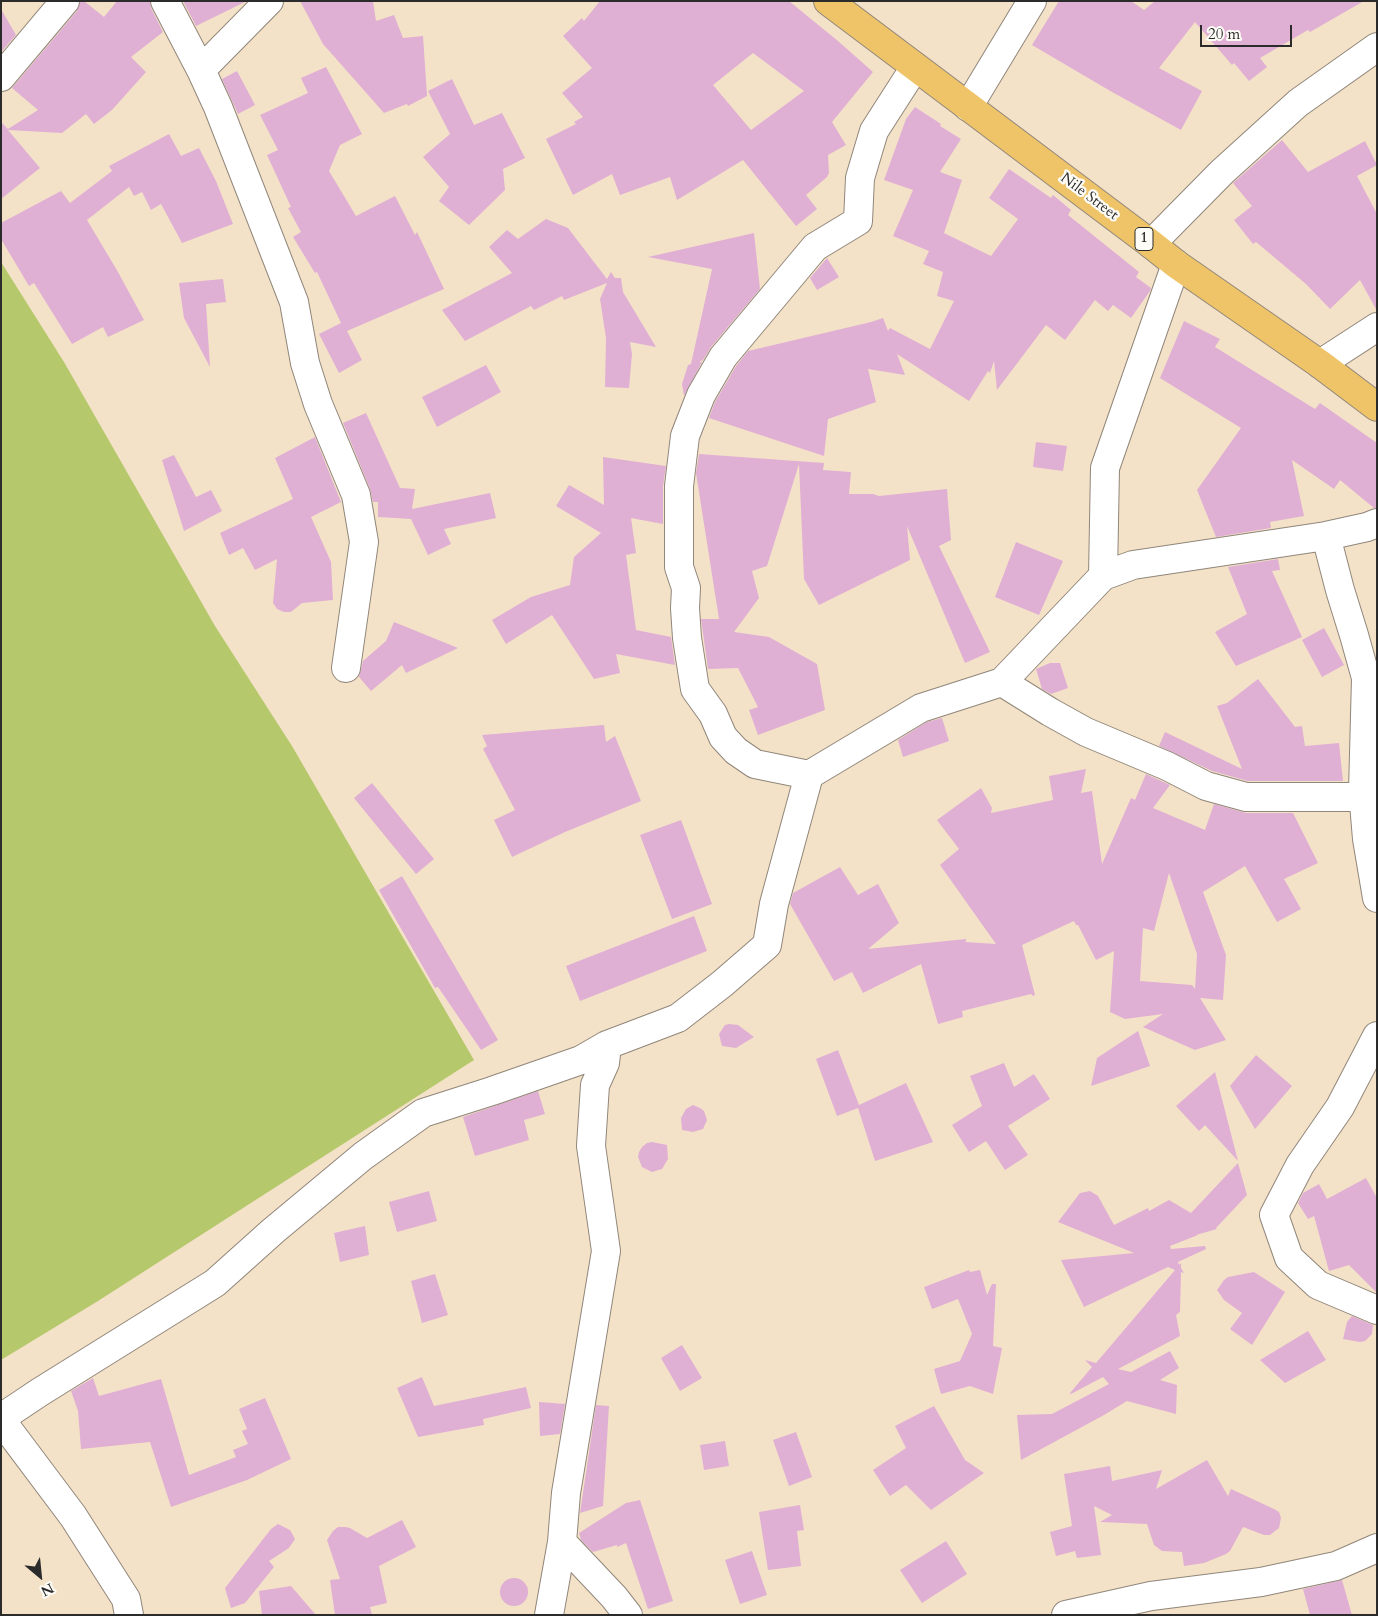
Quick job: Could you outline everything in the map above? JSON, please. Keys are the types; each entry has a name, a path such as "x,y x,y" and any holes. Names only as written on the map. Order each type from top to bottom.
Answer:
{"main road":[{"name":"Nile Street","path":"828,1 1176,264 1320,364 1377,407"}],"street":[{"path":"1,77 65,1"},
{"path":"165,1 218,107 294,302 305,363 318,404 356,495 364,542 346,668"},
{"path":"201,70 269,1"},
{"path":"968,107 1032,1"},
{"path":"1151,244 1222,172 1298,103 1377,47"},
{"path":"915,67 874,131 860,178 858,221 815,247 751,321 723,357 701,395 685,436 679,486 679,567 686,588 686,628 695,689 713,714 723,737 736,752 756,764 809,775 921,708 1002,682 1103,576 1133,565 1326,536 1377,523"},
{"path":"1103,576 1105,468 1176,264"},
{"path":"1320,364 1377,327"},
{"path":"1326,536 1366,678 1364,798 1367,840 1377,898"},
{"path":"1002,682 1086,732 1166,766 1206,786 1246,797 1364,798"},
{"path":"129,1615 126,1599 73,1516 1,1419 57,1381 215,1283 362,1156 423,1113 581,1060 607,1045 678,1018 722,984 767,945 774,904 809,775"},
{"path":"1377,1036 1340,1107 1300,1165 1274,1215 1289,1258 1318,1285 1377,1310"},
{"path":"549,1615 562,1542 566,1493 606,1251 591,1146 595,1085 605,1063 607,1045"},
{"path":"562,1542 614,1597 628,1615"},
{"path":"1066,1615 1150,1596 1261,1582 1336,1566 1377,1548"}],"green space":[{"path":"1,262 64,362 215,626 292,746 474,1060 98,1301 1,1360"}],"building":[{"path":"80,1 84,1 104,17 117,1 150,1 151,8 163,32 131,57 146,72 112,110 94,124 86,114 62,133 8,130 40,168 1,199 1,122 8,129 38,110 12,88 77,11"},
{"path":"183,1 247,1 196,26"},
{"path":"300,1 373,1 376,21 394,15 403,38 423,36 427,96 408,106 407,104 384,113 323,44"},
{"path":"600,1 789,1 873,72 832,122 846,145 828,155 829,173 827,177 806,195 817,209 796,226 743,160 677,200 670,177 620,195 612,174 573,195 546,139 576,124 574,122 583,117 562,93 592,68 563,36 582,18 584,21","holes":["753,53 804,91 751,130 713,85"]},
{"path":"1059,1 1131,1 1144,10 1155,1 1364,1 1260,58 1267,67 1249,81 1234,63 1232,65 1195,22 1159,68 1202,91 1181,130 1032,45"},
{"path":"1,9 16,35 1,52"},
{"path":"326,67 362,134 340,145 329,171 356,216 395,196 415,235 417,232 444,289 347,331 362,360 339,373 319,334 341,323 317,272 315,273 293,237 301,232 288,208 291,207 267,155 278,150 260,115 308,93 301,78"},
{"path":"237,71 255,105 238,114 222,79"},
{"path":"452,79 474,125 502,113 525,158 503,169 505,190 469,225 439,201 449,187 423,157 450,134 428,91"},
{"path":"915,107 961,139 940,172 962,180 944,233 991,256 1018,219 989,198 1009,169 1051,198 1053,195 1071,210 1068,215 1139,272 1136,277 1151,288 1150,291 1131,318 1113,305 1108,311 1095,300 1065,340 1046,325 997,390 994,361 990,373 988,371 969,401 897,354 905,375 868,369 876,402 828,419 824,456 709,418 715,402 736,366 748,351 883,318 888,331 890,328 930,349 954,301 937,296 943,272 923,264 929,251 893,236 913,190 884,180 906,119"},
{"path":"169,134 181,156 199,148 216,181 233,224 182,243 161,204 151,210 142,192 134,196 129,187 87,220 144,320 108,337 103,327 72,344 34,283 29,286 1,239 1,223 61,191 70,203 112,171 109,166"},
{"path":"1282,140 1308,172 1365,141 1377,165 1357,176 1377,214 1377,311 1360,280 1330,309 1306,284 1256,242 1253,244 1234,220 1252,206 1233,183"},
{"path":"546,219 568,228 607,279 611,272 615,278 621,278 623,292 656,347 630,342 632,354 629,388 605,387 606,338 600,299 607,283 564,300 562,296 534,310 531,306 465,341 442,310 512,273 489,247 507,230 518,239"},
{"path":"754,233 760,289 711,347 703,360 699,362 702,362 684,396 682,384 688,365 691,364 712,269 648,257"},
{"path":"827,258 839,277 817,290 810,278"},
{"path":"223,279 226,302 206,304 210,367 184,318 179,283"},
{"path":"1184,321 1220,339 1215,347 1315,409 1320,403 1377,443 1377,508 1374,508 1340,480 1334,489 1292,460 1304,516 1270,522 1271,528 1216,537 1197,490 1241,428 1160,378"},
{"path":"486,365 501,392 437,427 422,397"},
{"path":"366,413 400,488 415,489 412,509 490,493 496,518 444,529 451,544 428,555 411,519 378,517 378,502 373,502 370,489 343,423"},
{"path":"315,437 341,502 311,517 331,562 333,600 302,603 291,612 284,612 277,609 273,603 277,559 255,570 243,548 229,555 220,533 293,499 275,458"},
{"path":"1036,442 1067,446 1063,471 1033,467"},
{"path":"699,454 824,463 823,470 851,472 849,494 873,494 879,496 947,489 951,540 939,546 990,652 965,663 907,526 910,560 819,605 804,579 799,464 767,566 752,571 759,598 734,632 769,637 817,664 825,710 758,735 749,710 758,707 738,668 708,669 701,619 719,619 696,473"},
{"path":"174,455 196,497 211,490 222,511 184,531 162,460"},
{"path":"603,457 666,466 663,486 663,524 631,518 636,553 626,555 636,630 671,637 675,665 616,654 620,673 594,679 552,615 506,644 492,620 531,597 570,585 574,557 601,533 556,506 569,485 604,505"},
{"path":"1016,542 1063,561 1039,615 995,597"},
{"path":"1278,559 1280,570 1272,571 1302,637 1236,666 1215,632 1247,614 1228,567"},
{"path":"394,622 458,648 406,673 402,665 371,691 359,677 363,661 386,641"},
{"path":"1324,628 1344,665 1322,677 1302,640"},
{"path":"1050,663 1060,663 1068,688 1051,694 1042,689 1036,669"},
{"path":"1258,679 1295,727 1302,726 1305,746 1339,743 1343,781 1248,781 1212,771 1159,746 1165,732 1242,769 1217,706 1227,703"},
{"path":"942,718 949,741 903,757 898,740 927,722"},
{"path":"604,725 606,742 615,736 641,801 565,832 512,857 494,820 515,810 483,749 487,746 482,735"},
{"path":"1086,769 1081,793 1092,791 1102,864 1131,798 1135,800 1146,774 1170,785 1153,808 1205,830 1214,804 1246,813 1293,813 1318,863 1284,879 1301,909 1277,922 1245,866 1203,892 1226,955 1223,1000 1200,998 1226,1040 1195,1050 1143,1027 1163,1014 1125,1019 1110,1012 1114,951 1096,960 1078,925 1074,921 1022,945 1035,995 1031,994 962,1011 963,1017 938,1024 921,964 863,993 852,972 834,981 790,904 793,893 840,867 858,895 878,884 899,923 868,949 966,939 965,942 996,944 940,865 959,849 937,820 981,788 992,808 991,813 1053,800 1049,776","holes":["1169,873 1197,954 1195,989 1192,985 1140,981 1143,928 1154,931"]},
{"path":"372,783 434,859 416,874 354,798"},
{"path":"681,820 712,904 672,919 640,835"},
{"path":"402,876 498,1040 481,1050 438,987 435,988 379,890"},
{"path":"694,916 707,951 580,1001 566,966"},
{"path":"725,1025 738,1025 754,1037 736,1048 722,1046 719,1034"},
{"path":"1138,1031 1150,1066 1091,1086 1097,1058"},
{"path":"838,1050 859,1105 906,1083 933,1142 875,1161 858,1108 837,1116 816,1059"},
{"path":"1256,1055 1292,1086 1255,1129 1230,1086"},
{"path":"1004,1063 1014,1087 1034,1074 1050,1099 1008,1126 1028,1155 1005,1170 986,1141 969,1152 952,1125 982,1106 970,1076"},
{"path":"1215,1072 1238,1161 1205,1125 1199,1131 1176,1106"},
{"path":"538,1091 545,1114 524,1120 529,1140 475,1156 463,1117"},
{"path":"693,1105 704,1111 707,1120 703,1129 693,1132 682,1130 681,1118 686,1109"},
{"path":"652,1142 667,1145 668,1159 662,1169 652,1172 642,1167 638,1157 642,1147"},
{"path":"1238,1163 1247,1195 1217,1229 1196,1235 1198,1235 1170,1246 1171,1249 1205,1246 1206,1249 1178,1262 1179,1265 1181,1263 1184,1273 1181,1272 1180,1312 1176,1315 1180,1336 1118,1369 1131,1372 1170,1351 1179,1368 1160,1380 1177,1385 1176,1414 1127,1401 1021,1460 1017,1415 1052,1414 1109,1384 1103,1377 1070,1393 1092,1367 1085,1360 1096,1363 1175,1270 1168,1267 1084,1307 1061,1260 1134,1253 1058,1222 1080,1193 1090,1191 1098,1196 1114,1225 1148,1208 1149,1211 1169,1200 1191,1213"},
{"path":"1366,1178 1377,1198 1377,1293 1349,1265 1329,1271 1314,1216 1308,1219 1298,1203 1303,1193 1319,1184 1327,1199"},
{"path":"429,1191 437,1221 397,1232 389,1202"},
{"path":"365,1226 369,1255 340,1262 334,1233"},
{"path":"969,1270 970,1272 980,1270 987,1295 992,1284 996,1284 993,1346 1002,1348 993,1394 970,1386 941,1394 934,1369 960,1361 972,1334 958,1299 932,1309 924,1287"},
{"path":"1254,1272 1285,1292 1252,1345 1230,1329 1242,1313 1224,1300 1217,1290 1228,1277"},
{"path":"435,1274 448,1315 422,1323 411,1281"},
{"path":"1352,1316 1373,1325 1372,1334 1365,1341 1343,1339 1347,1322"},
{"path":"1308,1331 1326,1360 1285,1383 1260,1360"},
{"path":"682,1345 702,1378 680,1391 661,1358"},
{"path":"422,1377 434,1406 526,1387 531,1408 483,1419 484,1425 418,1437 397,1388"},
{"path":"93,1378 99,1396 161,1379 189,1475 236,1457 233,1450 248,1444 242,1431 247,1429 239,1409 265,1398 291,1459 247,1480 171,1507 150,1442 81,1449 78,1411 71,1391"},
{"path":"539,1402 565,1404 560,1434 540,1436"},
{"path":"596,1405 609,1406 603,1506 580,1513"},
{"path":"934,1406 965,1460 984,1473 931,1510 906,1485 890,1496 873,1470 906,1448 895,1426"},
{"path":"796,1432 812,1477 789,1486 773,1440"},
{"path":"725,1441 729,1466 704,1470 700,1445"},
{"path":"1207,1460 1228,1496 1231,1489 1279,1512 1281,1518 1279,1528 1270,1535 1264,1535 1243,1527 1230,1551 1226,1554 1204,1563 1184,1566 1182,1552 1162,1551 1154,1545 1147,1524 1100,1522 1112,1515 1094,1506 1101,1555 1077,1558 1075,1551 1056,1556 1050,1532 1072,1526 1064,1474 1110,1466 1112,1481 1162,1470 1156,1489"},
{"path":"640,1500 673,1601 648,1609 626,1543 593,1552 581,1540 579,1533 626,1503"},
{"path":"800,1505 804,1530 797,1531 801,1566 768,1570 759,1512"},
{"path":"402,1520 416,1547 379,1566 387,1603 370,1607 372,1615 335,1615 330,1580 340,1579 327,1540 333,1531 338,1527 350,1528 367,1538"},
{"path":"278,1524 290,1530 295,1539 289,1548 269,1561 274,1567 245,1603 231,1608 225,1588 271,1529"},
{"path":"946,1541 967,1574 922,1603 900,1570"},
{"path":"752,1551 767,1595 740,1604 725,1560"},
{"path":"514,1578 524,1582 528,1592 524,1602 514,1606 504,1602 500,1592 504,1582"},
{"path":"1342,1580 1352,1615 1310,1615 1303,1589"},
{"path":"291,1586 316,1615 262,1615 259,1591"}]}
